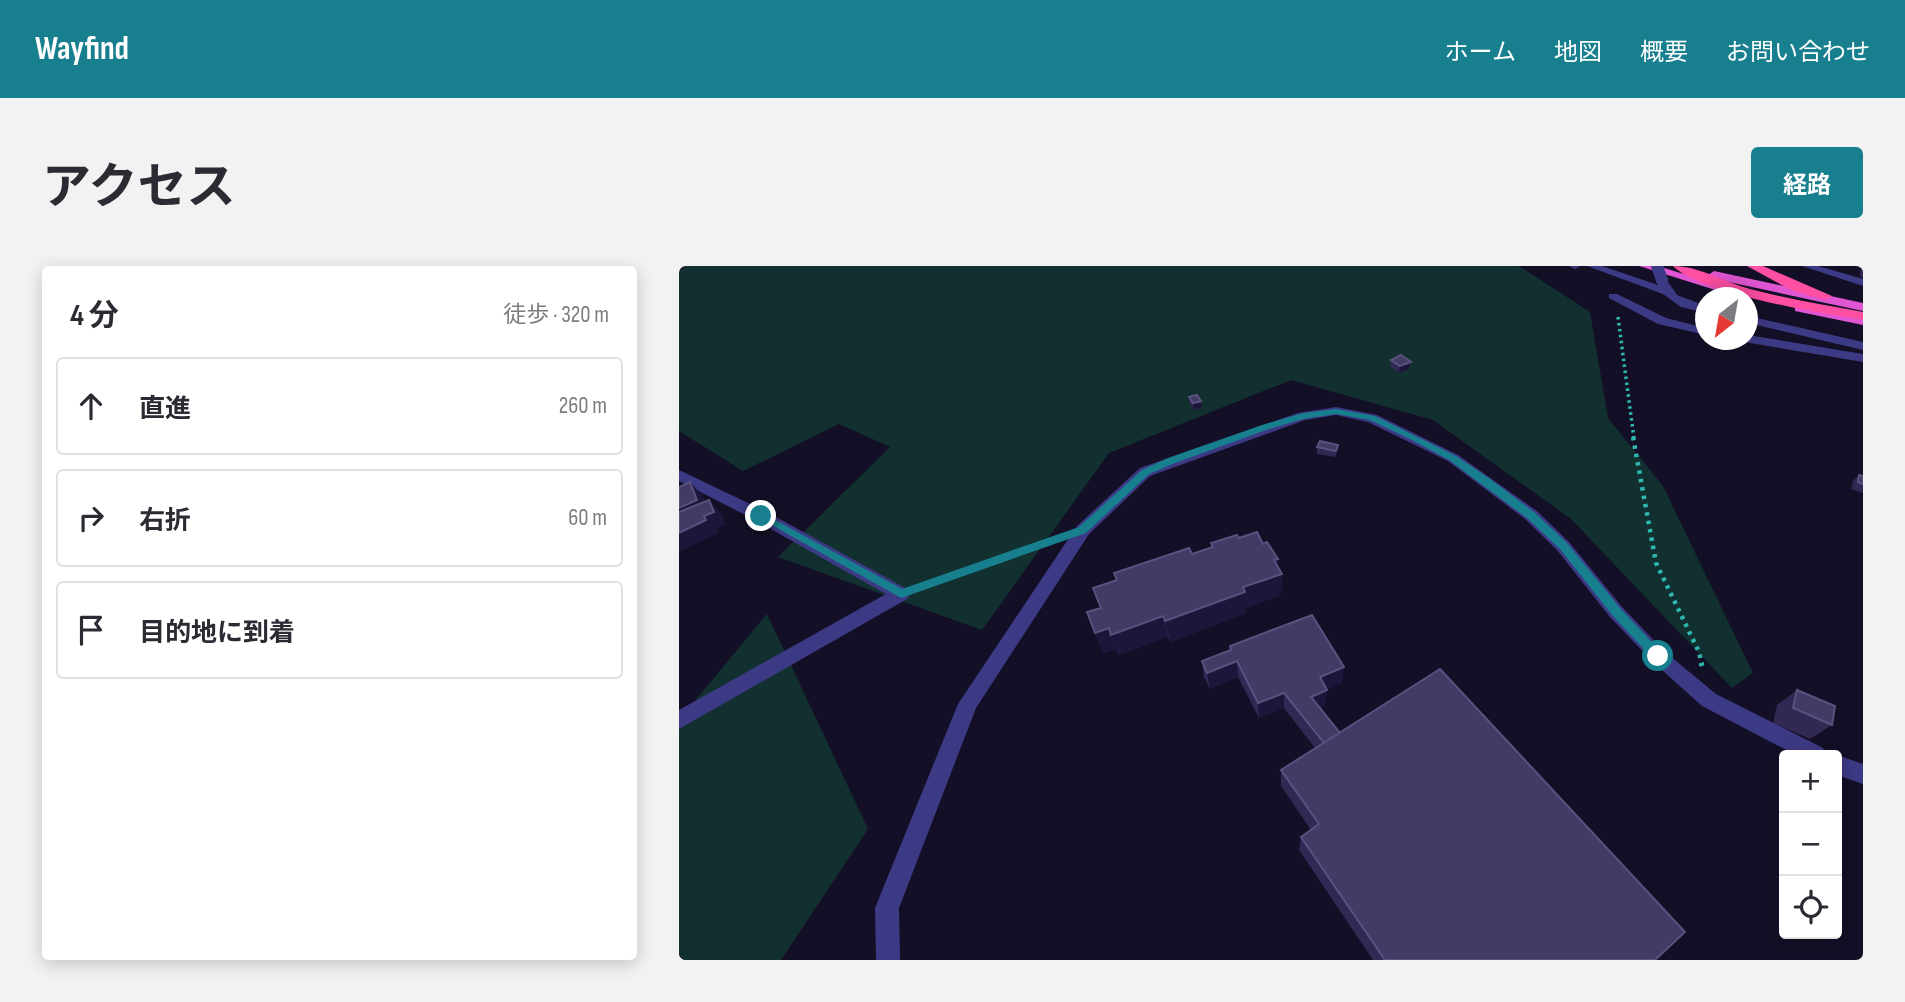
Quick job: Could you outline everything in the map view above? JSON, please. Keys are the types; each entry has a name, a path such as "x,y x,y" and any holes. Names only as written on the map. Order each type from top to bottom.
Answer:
{"highway":[{"path":"1646,266 1752,297 1863,318"},
{"path":"1681,266 1732,286 1863,318"},
{"path":"1681,266 1784,292 1863,307"},
{"path":"1753,266 1796,287 1863,307"}],"street":[{"path":"1592,266 1663,286 1695,307"},
{"path":"1657,266 1663,286"},
{"path":"1807,266 1863,283"},
{"path":"1612,296 1662,321 1695,329"},
{"path":"1758,322 1863,346"},
{"path":"1758,340 1863,358"},
{"path":"888,960 887,908 968,704 1083,530 1145,472 1303,416 1336,411 1372,418 1453,458 1531,515 1563,546 1616,612 1658,656 1709,700 1806,750"},
{"path":"679,475 761,516 901,594"},
{"path":"679,720 901,594"},
{"path":"1842,767 1863,774"}],"path":[{"path":"1612,296 1623,344 1632,429 1656,563 1699,652 1709,700"},
{"path":"901,594 1083,530"}],"green space":[{"path":"686,266 1519,266 1590,312 1608,418 1663,486 1753,673 1732,688 1571,519 1433,420 1291,380 1109,453 982,630 778,557 890,447 839,424 743,471 679,431 679,272"},
{"path":"767,614 868,829 781,960 679,960 679,720"}],"building":[{"path":"1401,355 1411,362 1400,366 1391,360"},
{"path":"1197,395 1201,401 1193,403 1189,397"},
{"path":"1320,441 1338,445 1336,451 1317,447"},
{"path":"1859,475 1863,476 1863,484 1858,482"},
{"path":"690,482 697,500 679,508 679,487"},
{"path":"709,500 714,512 704,516 706,520 679,533 679,512"},
{"path":"1257,532 1263,544 1267,542 1278,559 1274,560 1282,574 1243,587 1245,592 1165,621 1163,616 1111,635 1109,628 1095,633 1087,612 1101,608 1093,588 1117,580 1114,573 1189,548 1192,554 1213,547 1211,543"},
{"path":"1312,615 1344,667 1320,677 1327,690 1311,697 1340,733 1324,743 1284,693 1258,703 1237,661 1207,673 1202,661 1231,650 1230,646"},
{"path":"1440,669 1685,932 1655,960 1385,960 1301,837 1319,824 1281,770"},
{"path":"1797,690 1835,706 1832,725 1793,708"}],"route":[{"path":"761,516 901,594 1083,530 1145,472 1171,461 1265,427 1303,416 1336,411 1372,418 1453,458 1487,481 1531,515 1563,546 1616,612 1658,656"}]}
